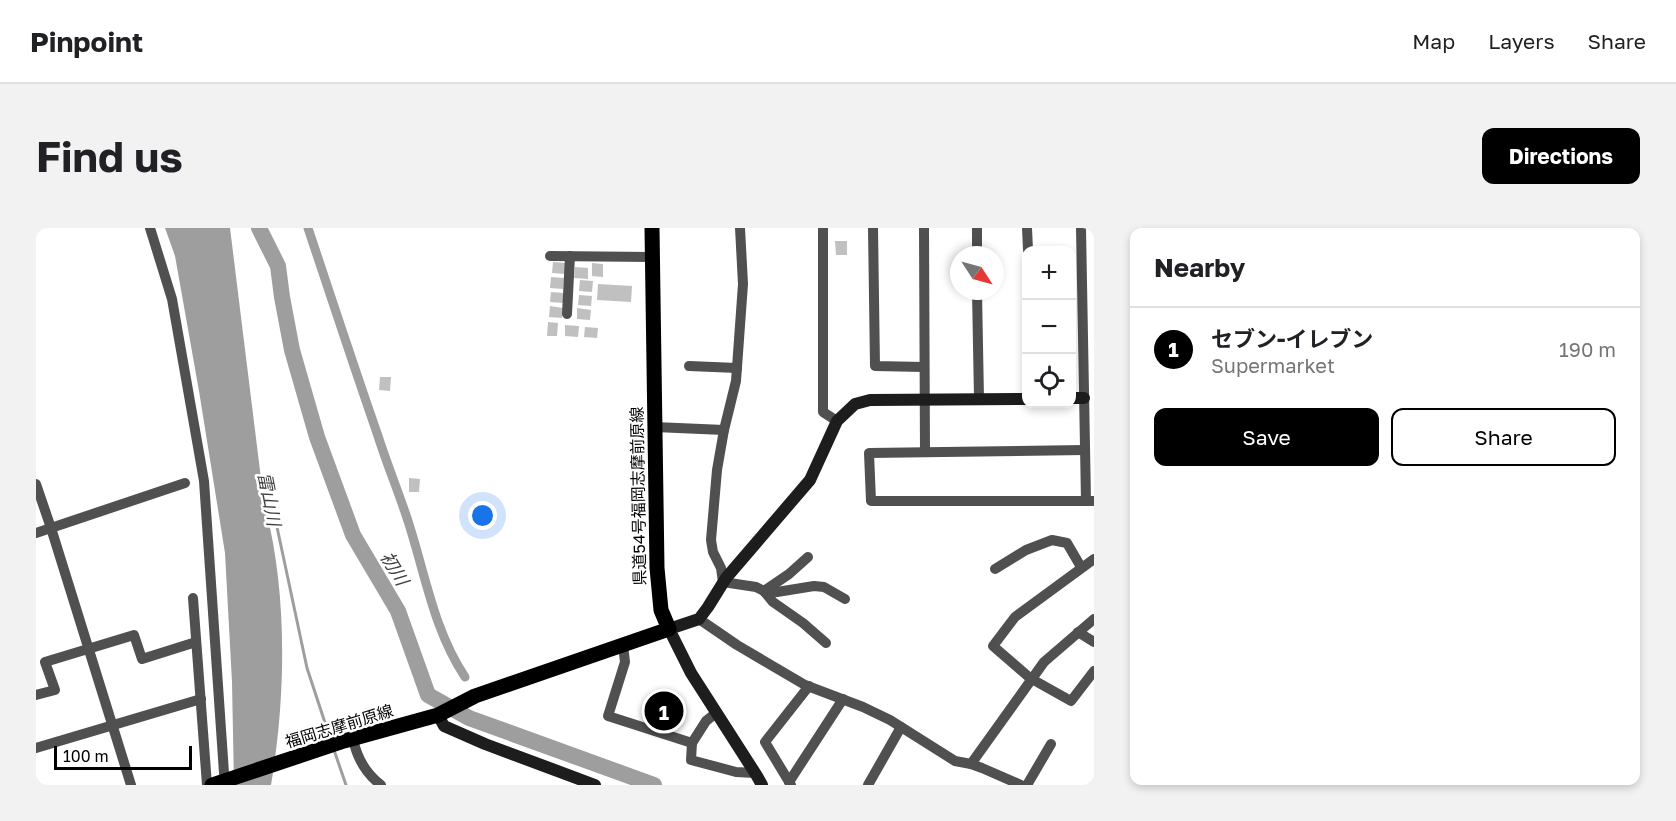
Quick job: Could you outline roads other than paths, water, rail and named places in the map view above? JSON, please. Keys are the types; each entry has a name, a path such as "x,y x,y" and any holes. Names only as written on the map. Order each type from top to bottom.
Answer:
{"main road":[{"name":"県道54号福岡志摩前原線","path":"652,228 657,576 661,610 669,629"},
{"path":"623,645 669,629"},
{"name":"福岡志摩前原線","path":"219,782 348,740 438,715 475,696 623,645"}],"street":[{"path":"150,228 172,299 204,481 224,773 219,782"},
{"path":"723,582 721,568 713,552 711,540 717,470 736,381 743,284 740,228"},
{"path":"824,228 823,412 837,421"},
{"path":"873,228 875,366 924,367"},
{"path":"924,228 925,452"},
{"path":"976,228 977,246"},
{"path":"1027,228 1028,246"},
{"path":"1081,228 1088,318 1078,398 1085,450 1090,501 871,501 868,453 1085,450"},
{"path":"550,256 651,257"},
{"path":"567,314 570,256"},
{"path":"977,300 979,399"},
{"path":"688,366 737,368"},
{"path":"758,778 691,673 669,629 699,619 723,582 810,480 837,421 855,404 870,400 1022,399"},
{"path":"656,427 724,430"},
{"path":"36,533 185,483"},
{"path":"36,484 130,785"},
{"path":"995,569 1026,549 1052,540 1067,543 1081,567"},
{"path":"764,591 789,574 808,557"},
{"path":"1094,559 1015,617 993,646 1030,678 1071,701 1094,671"},
{"path":"723,582 756,587 764,591 773,602 826,643"},
{"path":"764,591 824,587 845,599"},
{"path":"193,598 207,785"},
{"path":"699,619 788,676 881,716 955,761 971,764 1021,785"},
{"path":"971,764 1030,678 1044,662 1094,619"},
{"path":"1078,632 1094,642"},
{"path":"36,695 55,690 45,662 134,635 142,659 196,642"},
{"path":"623,645 625,662 608,716 692,743"},
{"path":"809,686 765,742 790,783 843,699"},
{"path":"36,748 201,699"},
{"path":"716,712 706,721 692,743 692,760 758,778"},
{"path":"438,715 444,726 454,731 595,785"},
{"path":"868,785 901,727"},
{"path":"348,740 367,772 381,785"},
{"path":"1027,785 1051,744"}],"waterway":[{"name":"初川","path":"259,228 278,266 292,350 317,437 353,535 398,611 428,695 469,718 654,785"},
{"path":"308,228 407,518 437,620 454,659 465,677"},
{"name":"雷山川","path":"261,488 274,513 307,668 331,741"},
{"path":"334,750 346,785"}],"place":[{"name":"セブン-イレブン","path":"664,711"}]}
